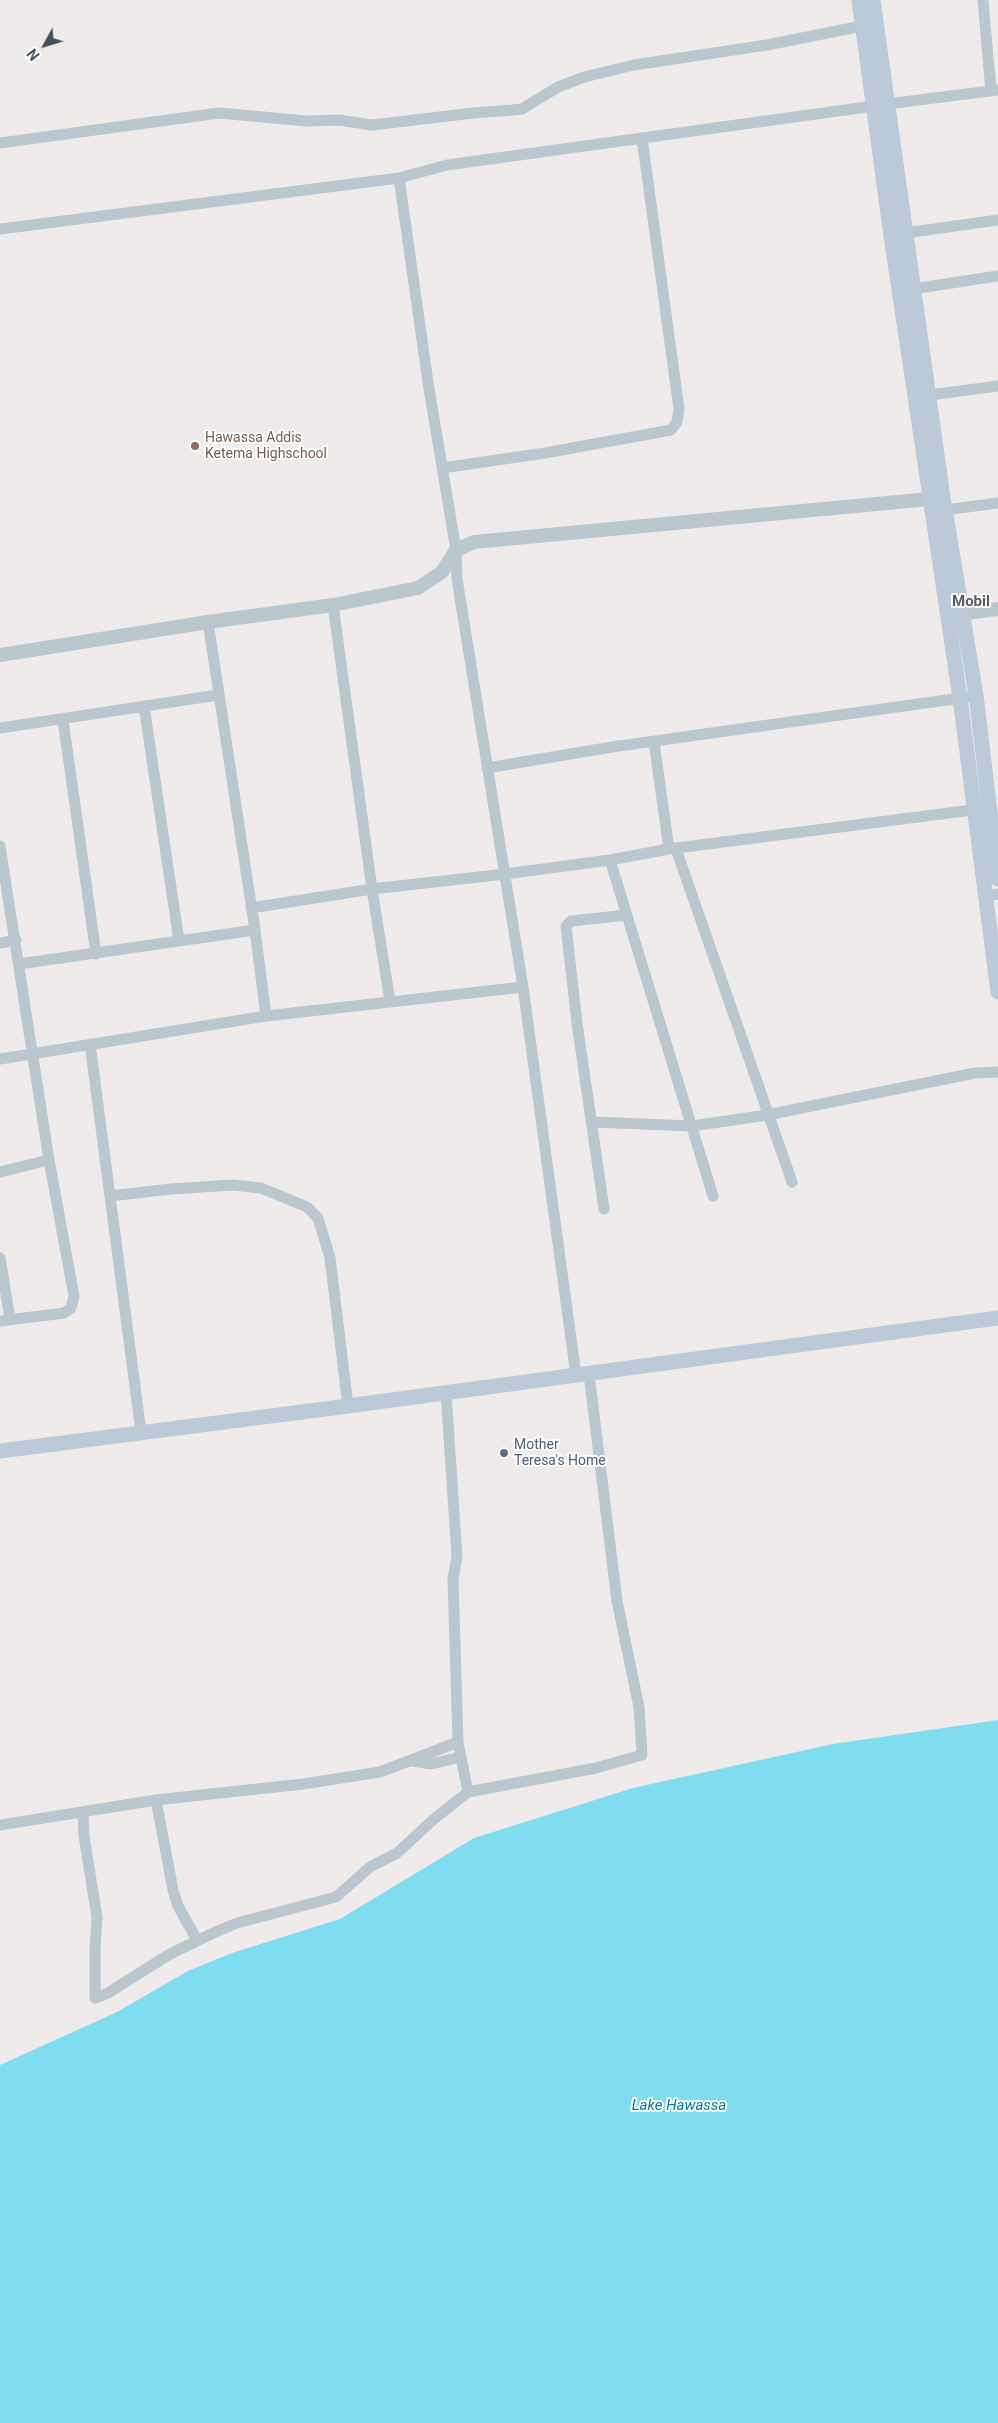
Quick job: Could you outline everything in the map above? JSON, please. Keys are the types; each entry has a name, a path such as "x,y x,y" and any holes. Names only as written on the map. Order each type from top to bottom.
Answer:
{"main road":[{"path":"859,0 862,26 880,105"},
{"path":"873,0 880,105 895,216 939,502 964,614 976,695 998,992"},
{"path":"939,502 947,616 960,698 998,879"},
{"path":"0,1451 446,1393 997,1317"}],"street":[{"path":"0,229 399,178 447,165 995,90 983,0"},
{"path":"0,143 219,113 308,121 338,120 372,125 473,112 512,110 530,105 558,88 584,77 617,69 680,56 767,44 862,26"},
{"path":"442,468 544,453 671,430 678,422 679,409 642,138"},
{"path":"83,1812 84,1836 97,1917 95,1949 96,1998 108,1994 197,1940 237,1923 336,1897 370,1867 397,1853 468,1792 596,1768 642,1755 639,1707 617,1601 523,987 457,579 456,550 399,178"},
{"path":"898,234 998,220"},
{"path":"907,290 998,276"},
{"path":"922,396 998,386"},
{"path":"0,655 208,622 333,605 418,588 442,572 456,550 474,542 939,502 998,503"},
{"path":"333,605 372,889 390,1001"},
{"path":"947,616 998,609"},
{"path":"208,622 255,930 266,1016"},
{"path":"0,728 63,720 218,695"},
{"path":"487,768 976,695"},
{"path":"144,706 179,941"},
{"path":"63,720 96,954"},
{"path":"654,742 673,849 792,1182"},
{"path":"251,908 372,889 505,874 610,860 673,849 983,809"},
{"path":"0,846 49,1160 74,1303 71,1308 64,1313 5,1320 0,1258"},
{"path":"610,860 713,1196"},
{"path":"604,1209 577,1023 566,926 571,921 627,915"},
{"path":"19,964 255,930"},
{"path":"0,943 16,940"},
{"path":"0,1060 266,1016 523,987"},
{"path":"90,1044 141,1432"},
{"path":"592,1122 692,1126 767,1116 975,1073 998,1072"},
{"path":"0,1172 49,1160"},
{"path":"110,1196 171,1189 233,1185 262,1188 307,1207 318,1218 330,1258 348,1406"},
{"path":"446,1393 457,1556 453,1579 458,1742 468,1792"},
{"path":"0,1825 156,1800 349,1778 380,1772 458,1742"},
{"path":"412,1761 431,1764 461,1757"},
{"path":"156,1800 173,1890 178,1906 197,1940"}],"water":[{"name":"Lake Hawassa","path":"998,1720 998,2423 0,2423 0,2065 117,2012 188,1971 232,1953 340,1919 474,1838 633,1788 833,1744"}],"place":[{"name":"Hawassa Addis Ketema Highschool","path":"195,446"},
{"name":"Mother Teresa's Home","path":"504,1453"}],"district":[{"name":"Mobil","path":"971,602"}]}
